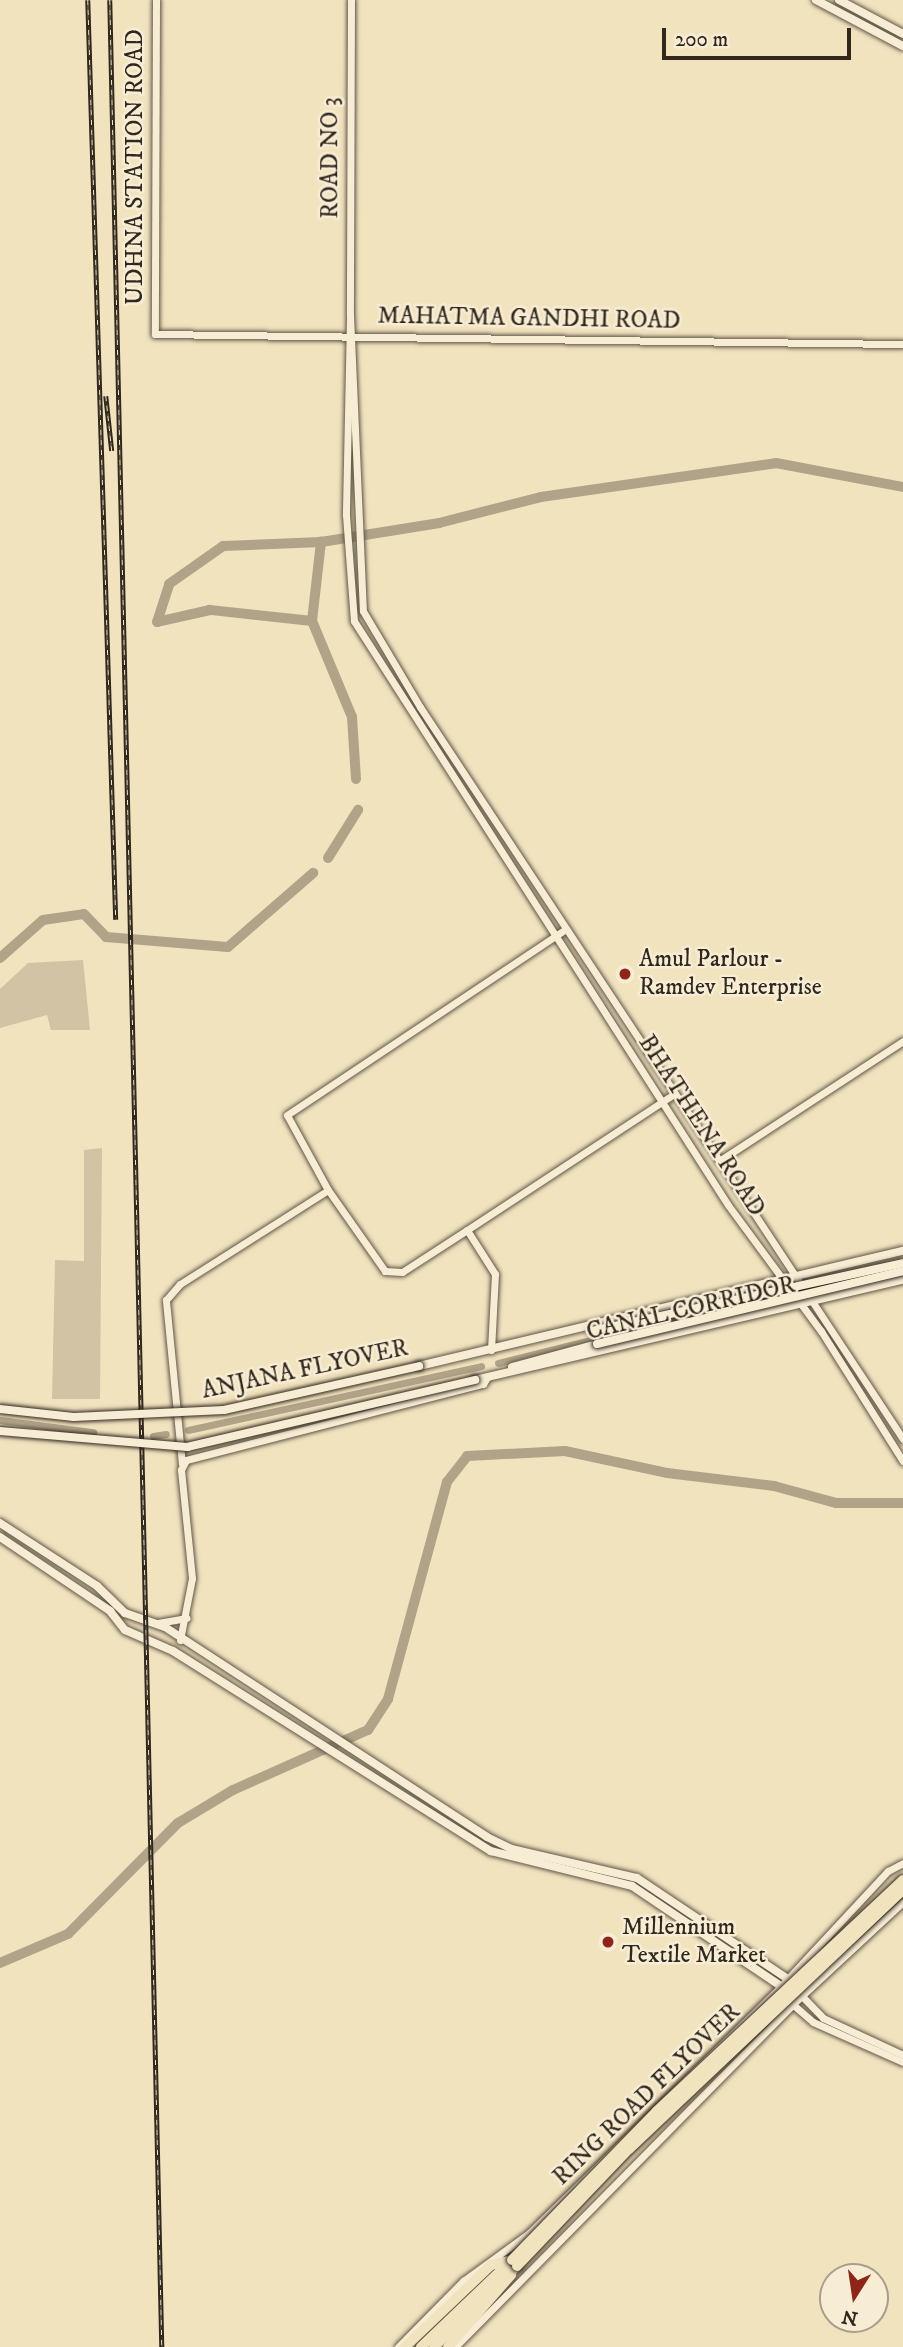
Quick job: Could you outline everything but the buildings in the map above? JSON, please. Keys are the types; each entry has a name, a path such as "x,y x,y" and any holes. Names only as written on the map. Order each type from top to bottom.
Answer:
{"highway":[{"name":"RING ROAD FLYOVER","path":"428,2347 515,2263 675,2094 903,1880"},
{"name":"RING ROAD FLYOVER","path":"433,2347 629,2149 903,1890"},
{"path":"405,2347 491,2265 515,2263"},
{"path":"421,2347 515,2263"},
{"path":"440,2347 515,2263"},
{"path":"448,2347 515,2263"}],"main road":[{"path":"816,0 903,46"},
{"path":"839,0 903,33"},
{"path":"500,1348 903,1251"},
{"path":"500,1348 592,1331 903,1263"},
{"path":"501,1373 597,1344 903,1271"},
{"name":"CANAL CORRIDOR","path":"488,1376 903,1280"},
{"name":"ANJANA FLYOVER","path":"0,1409 74,1417 224,1410 500,1348"},
{"name":"ANJANA FLYOVER","path":"0,1431 187,1447 488,1376"},
{"path":"0,1523 97,1586 125,1613 158,1623 318,1731 512,1849 643,1881 788,1979"},
{"path":"0,1537 110,1611 125,1630 156,1641 505,1857 632,1886 781,1986"}],"street":[{"name":"UDHNA STATION ROAD","path":"155,334 156,0"},
{"name":"ROAD NO 3","path":"347,592 346,515 351,315 351,0"},
{"name":"MAHATMA GANDHI ROAD","path":"155,334 903,344"},
{"name":"ROAD NO 3","path":"350,336 358,591"},
{"name":"BHATHENA ROAD","path":"358,591 367,619 420,707 903,1439"},
{"name":"BHATHENA ROAD","path":"347,592 358,630 662,1102 903,1461"},
{"path":"566,929 289,1111 289,1127 328,1190 389,1273 467,1230 674,1094"},
{"path":"719,1161 903,1041"},
{"path":"180,1640 187,1618 192,1578 165,1316 170,1293 328,1190"},
{"path":"467,1230 495,1274 491,1350"},
{"path":"182,1464 483,1384 488,1376"},
{"path":"158,1623 187,1618"},
{"path":"398,2347 463,2281 529,2233 788,1979 888,1871 903,1863"},
{"path":"455,2347 792,2005 903,1902"},
{"path":"788,1979 823,2018 903,2055"},
{"path":"781,1986 792,2005 813,2022 903,2062"}],"shaded area":[{"path":"83,960 90,1030 51,1030 47,1015 0,1028 0,989 28,963"},
{"path":"102,1148 100,1399 52,1399 55,1260 84,1261 84,1150"}],"waterway":[{"path":"356,779 352,717 312,621 210,610 157,622 169,584 223,546 321,542 439,523 541,497 776,463 903,487"},
{"path":"312,621 321,542"},
{"path":"328,858 358,810"},
{"path":"0,958 43,920 84,914 106,937 228,947 313,873"},
{"path":"827,1284 887,1271"},
{"path":"498,1363 735,1304"},
{"path":"188,1430 481,1366"},
{"path":"0,1420 93,1432"},
{"path":"153,1436 166,1434"},
{"path":"0,1963 68,1934 178,1823 233,1790 368,1730 388,1699 447,1482 467,1456 565,1451 667,1473 774,1486 836,1503 903,1503"}],"railway":[{"path":"88,0 116,920"},
{"path":"110,0 162,2347"},
{"path":"106,396 112,451"}],"place":[{"name":"Amul Parlour - Ramdev Enterprise","path":"625,974"},
{"name":"Millennium Textile Market","path":"608,1942"}]}
